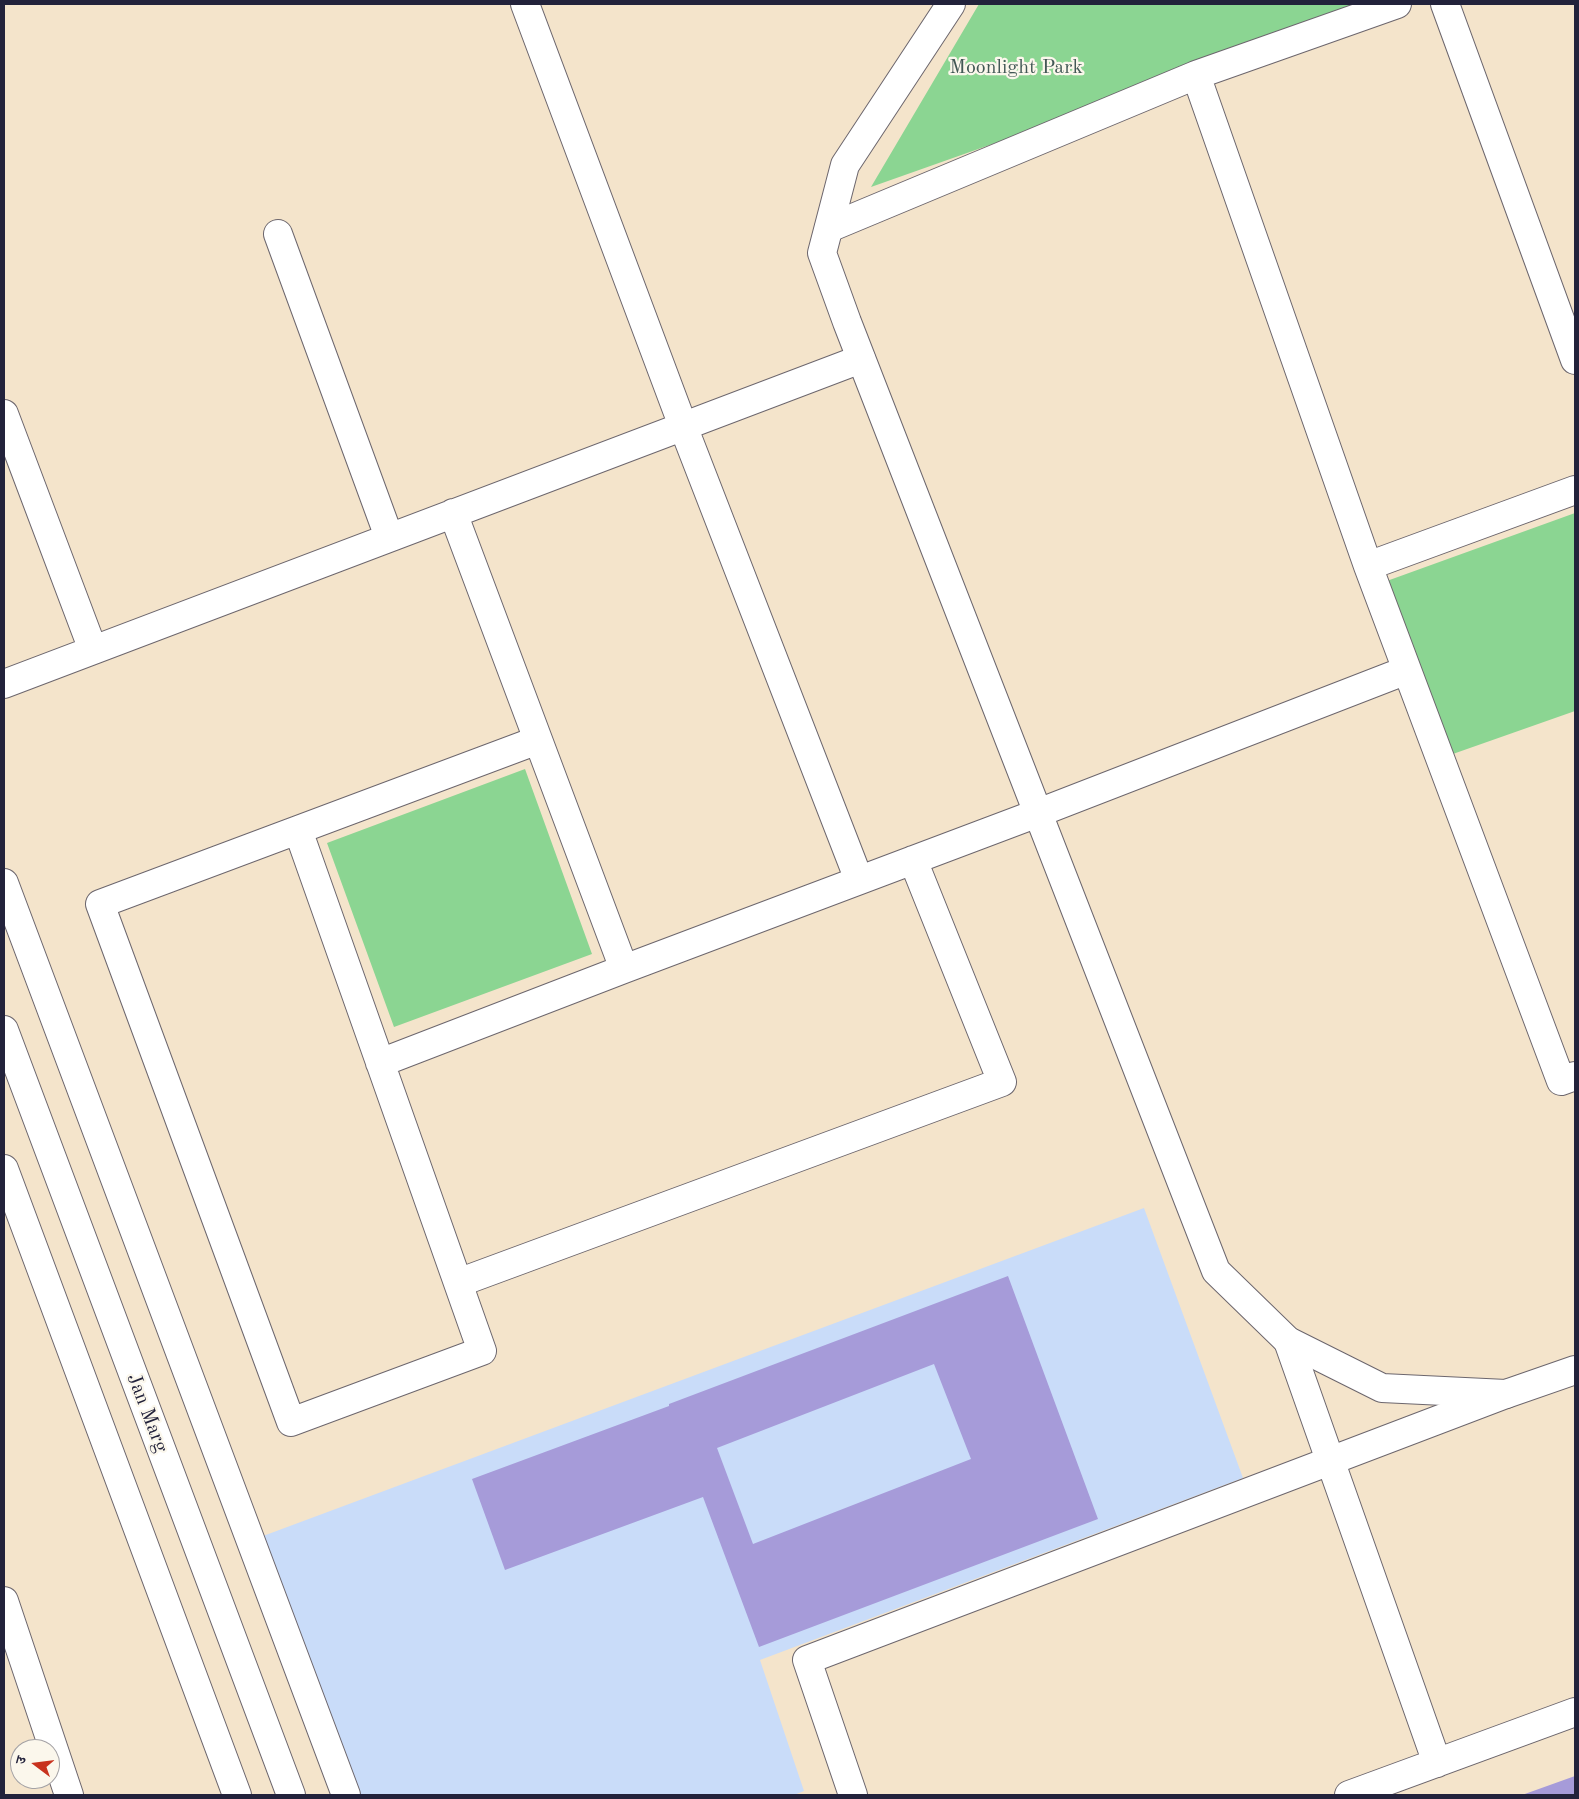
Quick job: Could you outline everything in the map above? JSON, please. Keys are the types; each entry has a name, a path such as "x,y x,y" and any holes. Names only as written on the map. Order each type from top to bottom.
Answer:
{"street":[{"path":"525,4 683,426 859,880"},
{"path":"951,4 845,166 822,252 861,359 1216,1271 1288,1341 1382,1388 1506,1394"},
{"path":"828,228 1355,11 1397,4"},
{"path":"1445,4 1575,360"},
{"path":"1196,75 1368,566 1561,1082 1575,1076"},
{"path":"278,234 389,537"},
{"path":"4,684 861,359"},
{"path":"4,414 93,650"},
{"path":"1368,566 1575,490"},
{"path":"453,513 624,969"},
{"path":"380,1063 1038,813 1407,670"},
{"path":"298,830 482,1351 291,1422 100,904 538,740"},
{"path":"458,1283 1002,1082 913,860"},
{"path":"4,884 346,1795"},
{"name":"Jan Marg","path":"4,1030 291,1795"},
{"path":"4,1170 238,1795"},
{"path":"1288,1341 1437,1762"},
{"path":"853,1795 807,1660 1506,1394 1575,1370"},
{"path":"4,1602 69,1795"},
{"path":"1349,1795 1575,1712"}],"shaded area":[{"path":"1144,1208 1243,1478 760,1660 804,1791 794,1795 351,1795 255,1539"}],"green space":[{"name":"Moonlight Park","path":"979,4 1388,4 871,187"},
{"path":"1575,513 1575,711 1450,755 1384,582"},
{"path":"525,769 592,954 394,1027 327,843"}],"building":[{"path":"1008,1276 1098,1519 759,1647 703,1497 505,1570 472,1479 669,1406 669,1404","holes":["934,1364 971,1459 753,1544 717,1448"]},
{"path":"1575,1776 1575,1795 1522,1795"}]}
